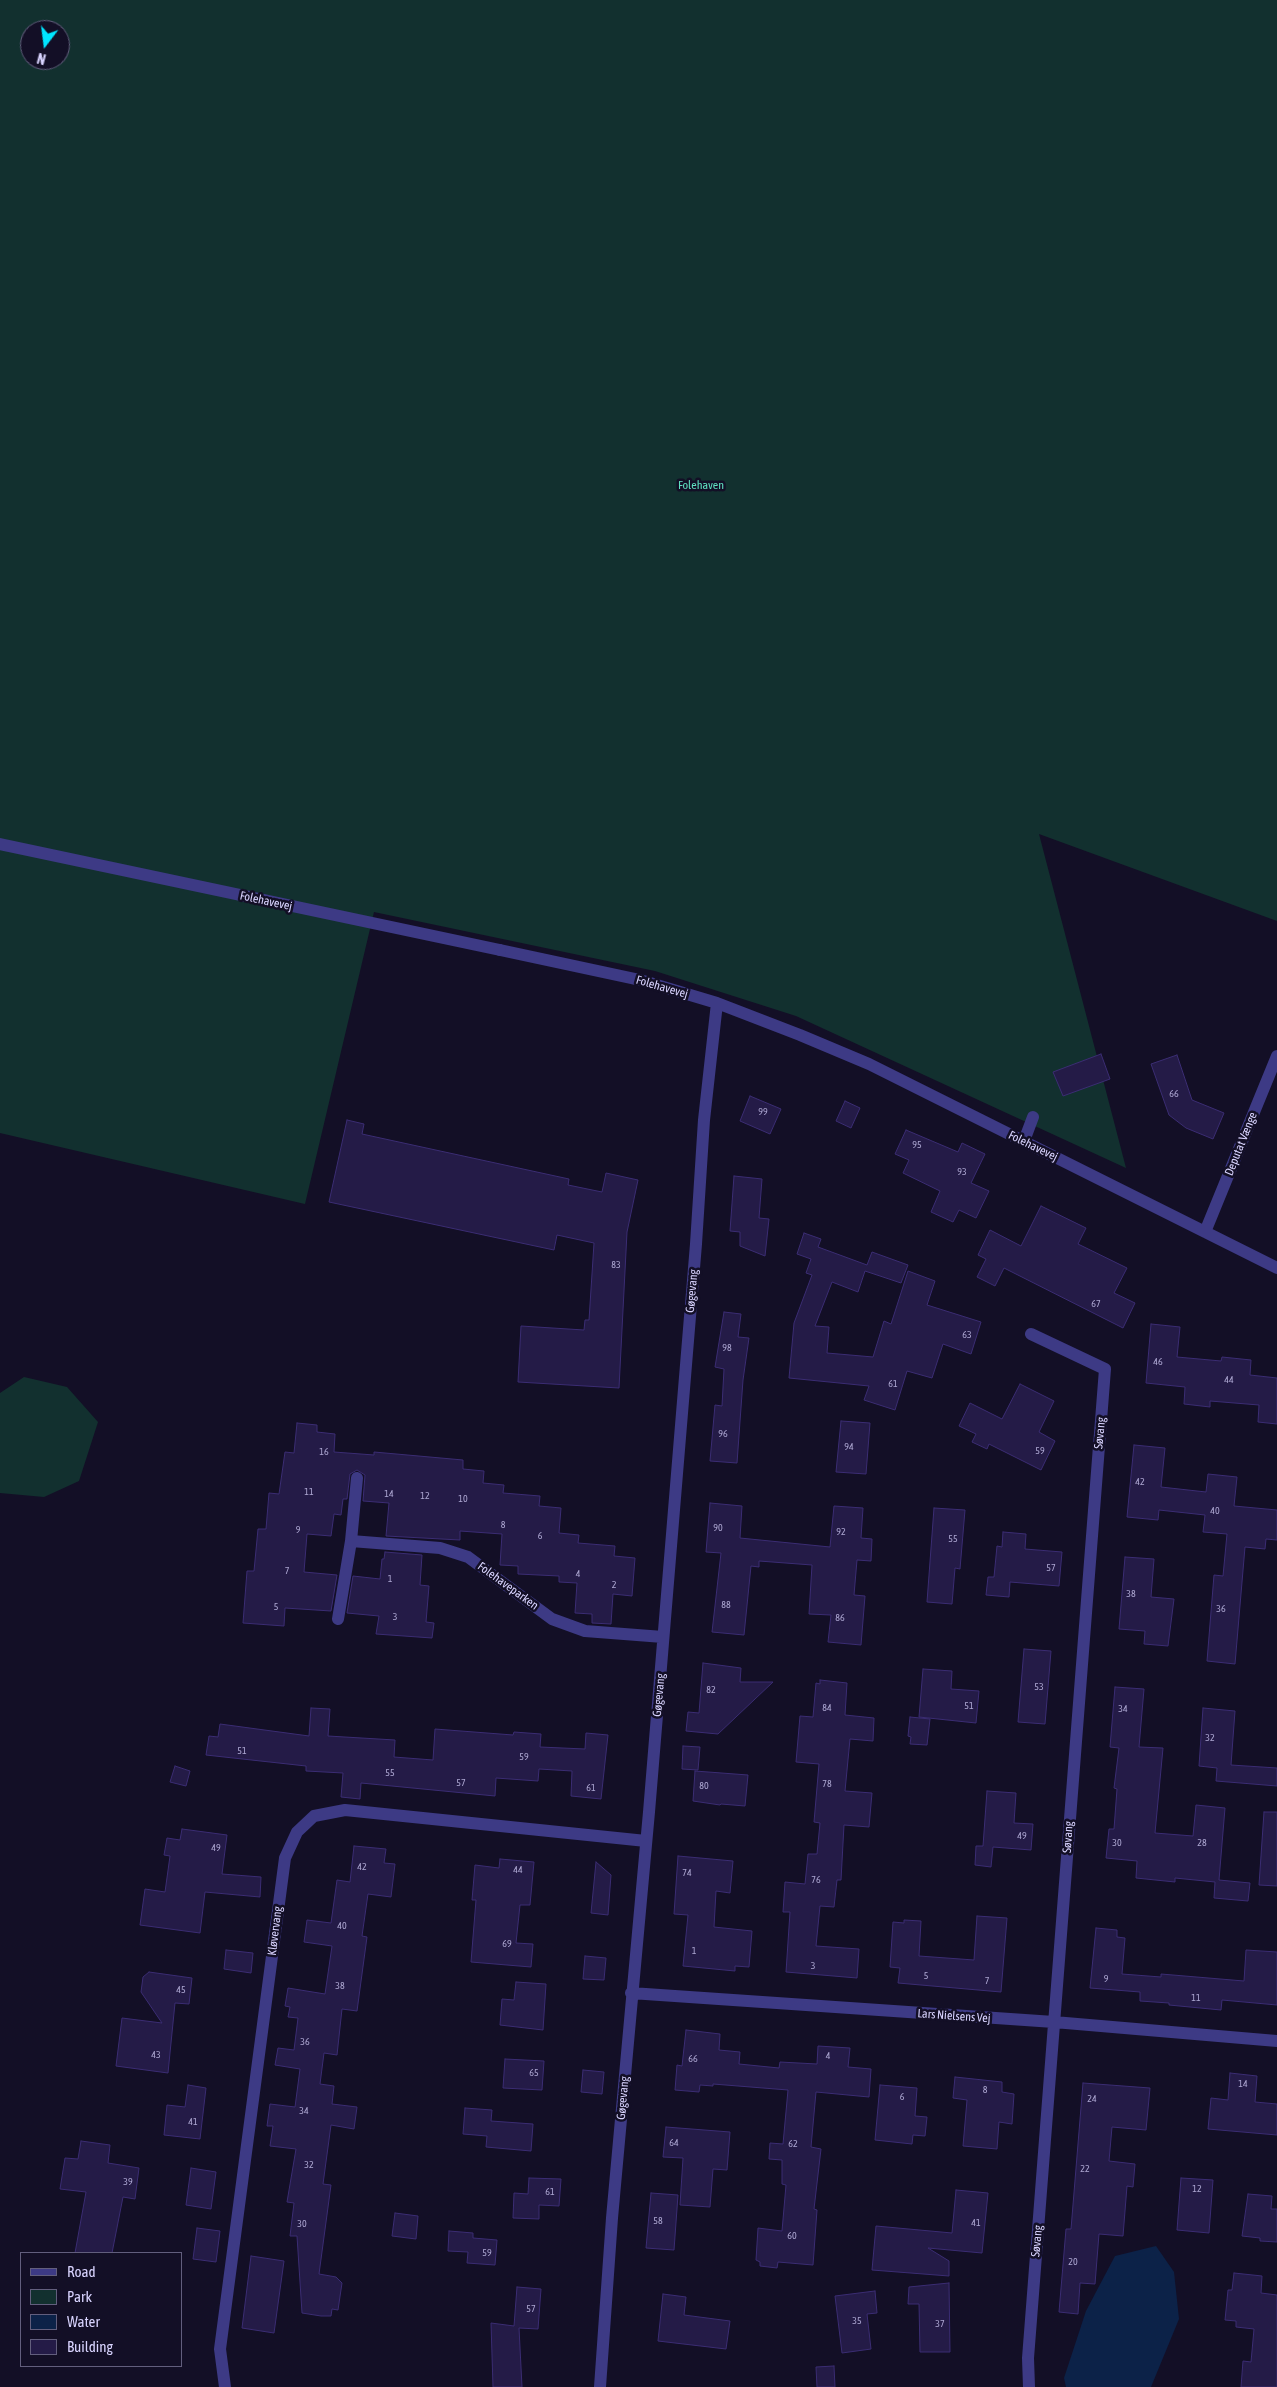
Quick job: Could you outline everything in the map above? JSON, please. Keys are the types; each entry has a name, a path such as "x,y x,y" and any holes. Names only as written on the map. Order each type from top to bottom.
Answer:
{"street":[{"name":"Folehavevej","path":"0,844 640,980 717,1002 869,1064 1277,1268"},
{"name":"Gøgevang","path":"600,2387 612,2218 696,1244 704,1120 717,1002"},
{"name":"Deputat Vænge","path":"1206,1232 1277,1056"},
{"path":"1024,1141 1034,1117"},
{"name":"Søvang","path":"1029,2387 1028,2358 1105,1369 1030,1334"},
{"path":"338,1619 351,1541 357,1478"},
{"name":"Folehaveparken","path":"351,1541 440,1548 468,1558 552,1619 585,1631 663,1637"},
{"name":"Kløvervang","path":"225,2387 220,2349 285,1858 297,1832 314,1816 345,1810 646,1841"},
{"name":"Lars Nielsens Vej","path":"632,1992 1054,2022 1277,2041"}],"green space":[{"name":"Folehaven","path":"0,0 1277,0 1277,921 1039,834 1126,1168 796,1016 655,971 374,912 305,1204 0,1133"},
{"path":"24,1377 67,1387 98,1422 79,1481 44,1497 0,1493 0,1393"}],"water":[{"path":"1156,2246 1174,2272 1179,2319 1151,2387 1066,2387 1064,2378 1086,2311 1115,2256"}],"building":[{"path":"1101,1054 1110,1079 1063,1096 1053,1072"},
{"path":"1177,1055 1192,1100 1224,1113 1213,1139 1186,1128 1169,1115 1151,1064"},
{"path":"750,1096 781,1109 770,1134 740,1121"},
{"path":"845,1101 860,1108 851,1128 836,1121"},
{"path":"347,1120 364,1124 362,1134 569,1179 568,1185 602,1192 606,1173 638,1180 627,1232 619,1388 518,1382 521,1326 584,1330 585,1320 589,1320 594,1243 557,1235 554,1250 329,1202"},
{"path":"906,1130 958,1152 962,1143 985,1154 971,1183 989,1191 976,1218 959,1210 953,1222 931,1212 940,1191 903,1173 909,1160 895,1154"},
{"path":"734,1176 762,1179 759,1218 769,1219 765,1256 740,1246 740,1232 730,1231"},
{"path":"1041,1206 1086,1228 1078,1244 1127,1268 1114,1293 1135,1303 1123,1328 1004,1268 995,1286 977,1277 986,1259 978,1255 990,1230 1021,1246"},
{"path":"804,1233 821,1239 818,1247 867,1265 872,1252 908,1265 901,1283 865,1271 858,1292 832,1282 815,1326 829,1327 827,1353 873,1357 884,1321 891,1324 908,1271 935,1281 927,1305 981,1322 971,1354 943,1344 932,1378 907,1371 895,1410 864,1400 869,1386 789,1378 794,1323 812,1275 806,1273 811,1259 797,1254"},
{"path":"724,1312 741,1314 738,1337 749,1338 743,1380 737,1463 710,1461 715,1405 722,1406 724,1369 715,1367"},
{"path":"1151,1324 1180,1327 1177,1357 1221,1361 1222,1357 1251,1360 1250,1375 1277,1378 1277,1424 1258,1422 1259,1405 1210,1401 1210,1407 1184,1404 1185,1387 1146,1383"},
{"path":"1020,1384 1054,1401 1039,1432 1055,1441 1041,1470 989,1444 987,1449 972,1442 976,1434 959,1426 970,1403 1002,1419"},
{"path":"841,1421 870,1423 866,1474 836,1472"},
{"path":"297,1423 317,1425 317,1432 335,1434 334,1452 374,1455 374,1452 463,1460 463,1469 484,1471 483,1483 504,1485 503,1493 540,1496 539,1506 561,1508 559,1533 579,1535 578,1543 615,1546 614,1556 635,1558 632,1596 613,1594 611,1624 592,1623 592,1614 575,1613 577,1583 559,1582 559,1576 518,1574 518,1566 500,1565 502,1534 460,1531 460,1540 386,1536 389,1503 363,1501 365,1475 357,1470 350,1474 347,1499 343,1499 341,1515 334,1514 331,1536 307,1534 304,1572 337,1575 331,1611 285,1608 284,1626 243,1623 247,1571 254,1571 258,1529 266,1529 269,1493 279,1494 285,1452 294,1453"},
{"path":"1134,1445 1165,1448 1161,1487 1206,1492 1208,1474 1237,1477 1234,1506 1277,1510 1277,1540 1266,1539 1265,1549 1245,1547 1235,1664 1207,1661 1214,1575 1223,1576 1227,1534 1203,1532 1205,1515 1159,1510 1158,1520 1127,1517"},
{"path":"710,1503 742,1506 740,1538 830,1547 834,1506 863,1508 861,1538 872,1539 871,1561 857,1560 854,1595 865,1596 861,1645 828,1642 831,1615 809,1614 812,1565 759,1561 759,1567 751,1566 744,1635 712,1632 721,1553 706,1552"},
{"path":"934,1508 965,1510 960,1569 955,1568 952,1604 927,1602"},
{"path":"1003,1532 1026,1534 1025,1549 1062,1552 1059,1586 1010,1582 1009,1597 986,1595 988,1577 994,1577 997,1546 1002,1547"},
{"path":"385,1552 422,1555 420,1585 429,1586 426,1622 434,1623 432,1638 376,1634 379,1616 347,1613 353,1576 380,1579 382,1559 384,1559"},
{"path":"1125,1557 1154,1559 1151,1597 1174,1599 1168,1646 1144,1644 1145,1631 1119,1629"},
{"path":"1024,1649 1051,1651 1045,1724 1018,1722"},
{"path":"703,1663 741,1668 740,1682 773,1682 718,1734 686,1731 688,1712 699,1713"},
{"path":"923,1669 952,1671 951,1689 979,1691 976,1723 919,1717"},
{"path":"820,1680 847,1683 845,1715 874,1718 873,1741 850,1739 845,1791 872,1793 869,1827 844,1825 841,1880 837,1880 834,1907 820,1906 816,1946 859,1949 857,1978 786,1972 790,1912 783,1912 785,1882 805,1884 808,1854 817,1854 820,1823 814,1822 819,1764 796,1762 800,1716 813,1717 816,1683 820,1684"},
{"path":"1115,1687 1144,1689 1139,1747 1163,1748 1155,1833 1193,1836 1196,1805 1225,1808 1219,1880 1250,1883 1248,1901 1214,1898 1215,1882 1175,1878 1175,1882 1136,1878 1137,1861 1106,1858 1109,1829 1114,1829 1117,1789 1114,1788 1119,1748 1110,1747"},
{"path":"311,1708 330,1709 328,1736 395,1740 394,1757 433,1760 435,1729 513,1735 514,1732 541,1734 540,1747 585,1749 586,1733 608,1735 601,1799 571,1796 572,1771 539,1769 538,1781 496,1778 495,1796 361,1783 360,1799 341,1797 343,1773 306,1771 306,1766 206,1755 209,1736 218,1737 220,1724 309,1736"},
{"path":"1203,1708 1235,1711 1231,1765 1277,1768 1277,1786 1216,1781 1217,1768 1199,1766"},
{"path":"910,1717 930,1719 927,1745 910,1744 911,1737 908,1736"},
{"path":"683,1746 700,1747 698,1770 682,1769"},
{"path":"175,1766 190,1771 186,1786 170,1782"},
{"path":"695,1771 748,1775 745,1806 693,1801"},
{"path":"987,1791 1016,1793 1014,1823 1033,1824 1031,1850 993,1847 991,1867 975,1865 976,1846 983,1846"},
{"path":"1264,1812 1277,1812 1277,1886 1259,1885"},
{"path":"182,1829 227,1835 222,1874 261,1877 260,1897 205,1892 200,1933 140,1925 145,1889 165,1892 170,1856 164,1855 167,1838 180,1840"},
{"path":"354,1846 386,1849 384,1863 395,1864 391,1897 368,1894 362,1936 367,1937 357,2011 342,2009 337,2055 324,2053 320,2084 334,2086 332,2104 357,2107 354,2129 331,2125 323,2184 331,2185 319,2274 336,2277 342,2283 338,2310 332,2309 331,2316 321,2316 302,2313 297,2236 290,2236 294,2203 287,2202 296,2149 270,2146 273,2126 267,2126 270,2104 295,2107 300,2069 275,2065 278,2048 294,2050 298,2018 288,2017 290,2007 285,2006 288,1988 325,1994 332,1946 304,1942 307,1920 331,1923 337,1880 350,1882"},
{"path":"678,1856 733,1861 730,1893 716,1891 714,1927 752,1931 749,1967 735,1966 735,1971 683,1966 688,1915 674,1914"},
{"path":"500,1859 534,1862 530,1905 520,1905 516,1943 533,1944 531,1967 471,1962 476,1900 472,1900 475,1865 499,1868"},
{"path":"596,1862 611,1875 608,1915 591,1913"},
{"path":"977,1916 1007,1918 1001,1992 898,1983 900,1968 890,1967 893,1922 904,1923 904,1920 921,1921 919,1956 974,1960"},
{"path":"1096,1928 1117,1930 1117,1937 1125,1938 1122,1974 1161,1977 1161,1974 1244,1981 1246,1950 1277,1952 1277,2005 1222,2000 1221,2010 1140,2001 1140,1992 1090,1988"},
{"path":"226,1950 253,1953 251,1973 224,1969"},
{"path":"585,1956 606,1958 604,1980 583,1979"},
{"path":"149,1972 192,1978 189,2004 175,2003 168,2073 116,2066 122,2018 162,2023 141,1992 143,1977"},
{"path":"516,1982 546,1984 543,2030 500,2025 502,1999 514,2000"},
{"path":"686,2030 720,2034 719,2050 740,2052 739,2064 779,2068 780,2062 817,2064 818,2046 850,2048 848,2067 871,2069 869,2097 816,2092 811,2147 821,2149 814,2209 817,2210 813,2265 778,2262 777,2268 760,2266 760,2262 756,2260 758,2228 782,2231 786,2185 782,2184 782,2160 769,2159 770,2143 783,2144 788,2090 713,2084 713,2086 700,2085 699,2092 675,2090 677,2065 682,2066"},
{"path":"505,2059 544,2061 542,2090 503,2088"},
{"path":"583,2070 604,2072 602,2094 581,2092"},
{"path":"1230,2073 1257,2076 1255,2102 1277,2104 1277,2135 1208,2129 1211,2098 1228,2100"},
{"path":"955,2077 1002,2082 1002,2092 1014,2094 1012,2124 999,2122 997,2149 963,2146 967,2100 953,2098"},
{"path":"1083,2083 1150,2088 1146,2130 1112,2127 1109,2161 1135,2164 1133,2187 1127,2186 1123,2236 1099,2234 1095,2284 1080,2283 1078,2314 1059,2312 1066,2229 1071,2229"},
{"path":"188,2085 206,2088 200,2139 164,2135 167,2105 185,2107"},
{"path":"880,2085 917,2088 915,2116 927,2117 925,2136 913,2135 912,2144 875,2140"},
{"path":"465,2108 492,2110 491,2121 533,2124 531,2151 486,2147 487,2136 463,2134"},
{"path":"666,2127 730,2132 727,2170 713,2169 710,2207 680,2205 683,2158 663,2157"},
{"path":"81,2141 110,2145 108,2163 139,2168 135,2199 123,2197 112,2252 75,2252 86,2192 60,2189 65,2158 78,2159"},
{"path":"191,2168 216,2172 211,2209 186,2205"},
{"path":"529,2178 561,2179 559,2206 539,2205 539,2219 513,2218 514,2193 528,2194"},
{"path":"1181,2178 1213,2180 1209,2233 1177,2230"},
{"path":"956,2190 988,2193 982,2253 928,2248 949,2261 949,2276 872,2270 876,2226 952,2233"},
{"path":"651,2193 678,2195 674,2250 646,2248"},
{"path":"1248,2194 1272,2196 1271,2209 1277,2209 1277,2242 1260,2241 1260,2238 1242,2236"},
{"path":"395,2213 418,2216 416,2239 392,2236"},
{"path":"197,2228 220,2231 216,2262 193,2259"},
{"path":"449,2231 473,2233 473,2238 497,2240 495,2265 467,2263 468,2252 448,2251"},
{"path":"251,2256 284,2261 274,2333 242,2328"},
{"path":"1234,2273 1262,2276 1261,2293 1277,2295 1277,2387 1241,2387 1243,2361 1251,2362 1254,2329 1236,2327 1236,2321 1225,2320 1228,2290 1232,2290"},
{"path":"949,2283 950,2352 920,2352 919,2304 908,2304 909,2287"},
{"path":"517,2287 541,2289 538,2329 519,2328 522,2387 493,2387 491,2323 514,2326"},
{"path":"875,2291 877,2313 867,2314 871,2349 842,2353 835,2296"},
{"path":"663,2294 686,2297 684,2315 730,2321 726,2349 658,2341"},
{"path":"834,2366 835,2387 817,2387 816,2367"}]}
